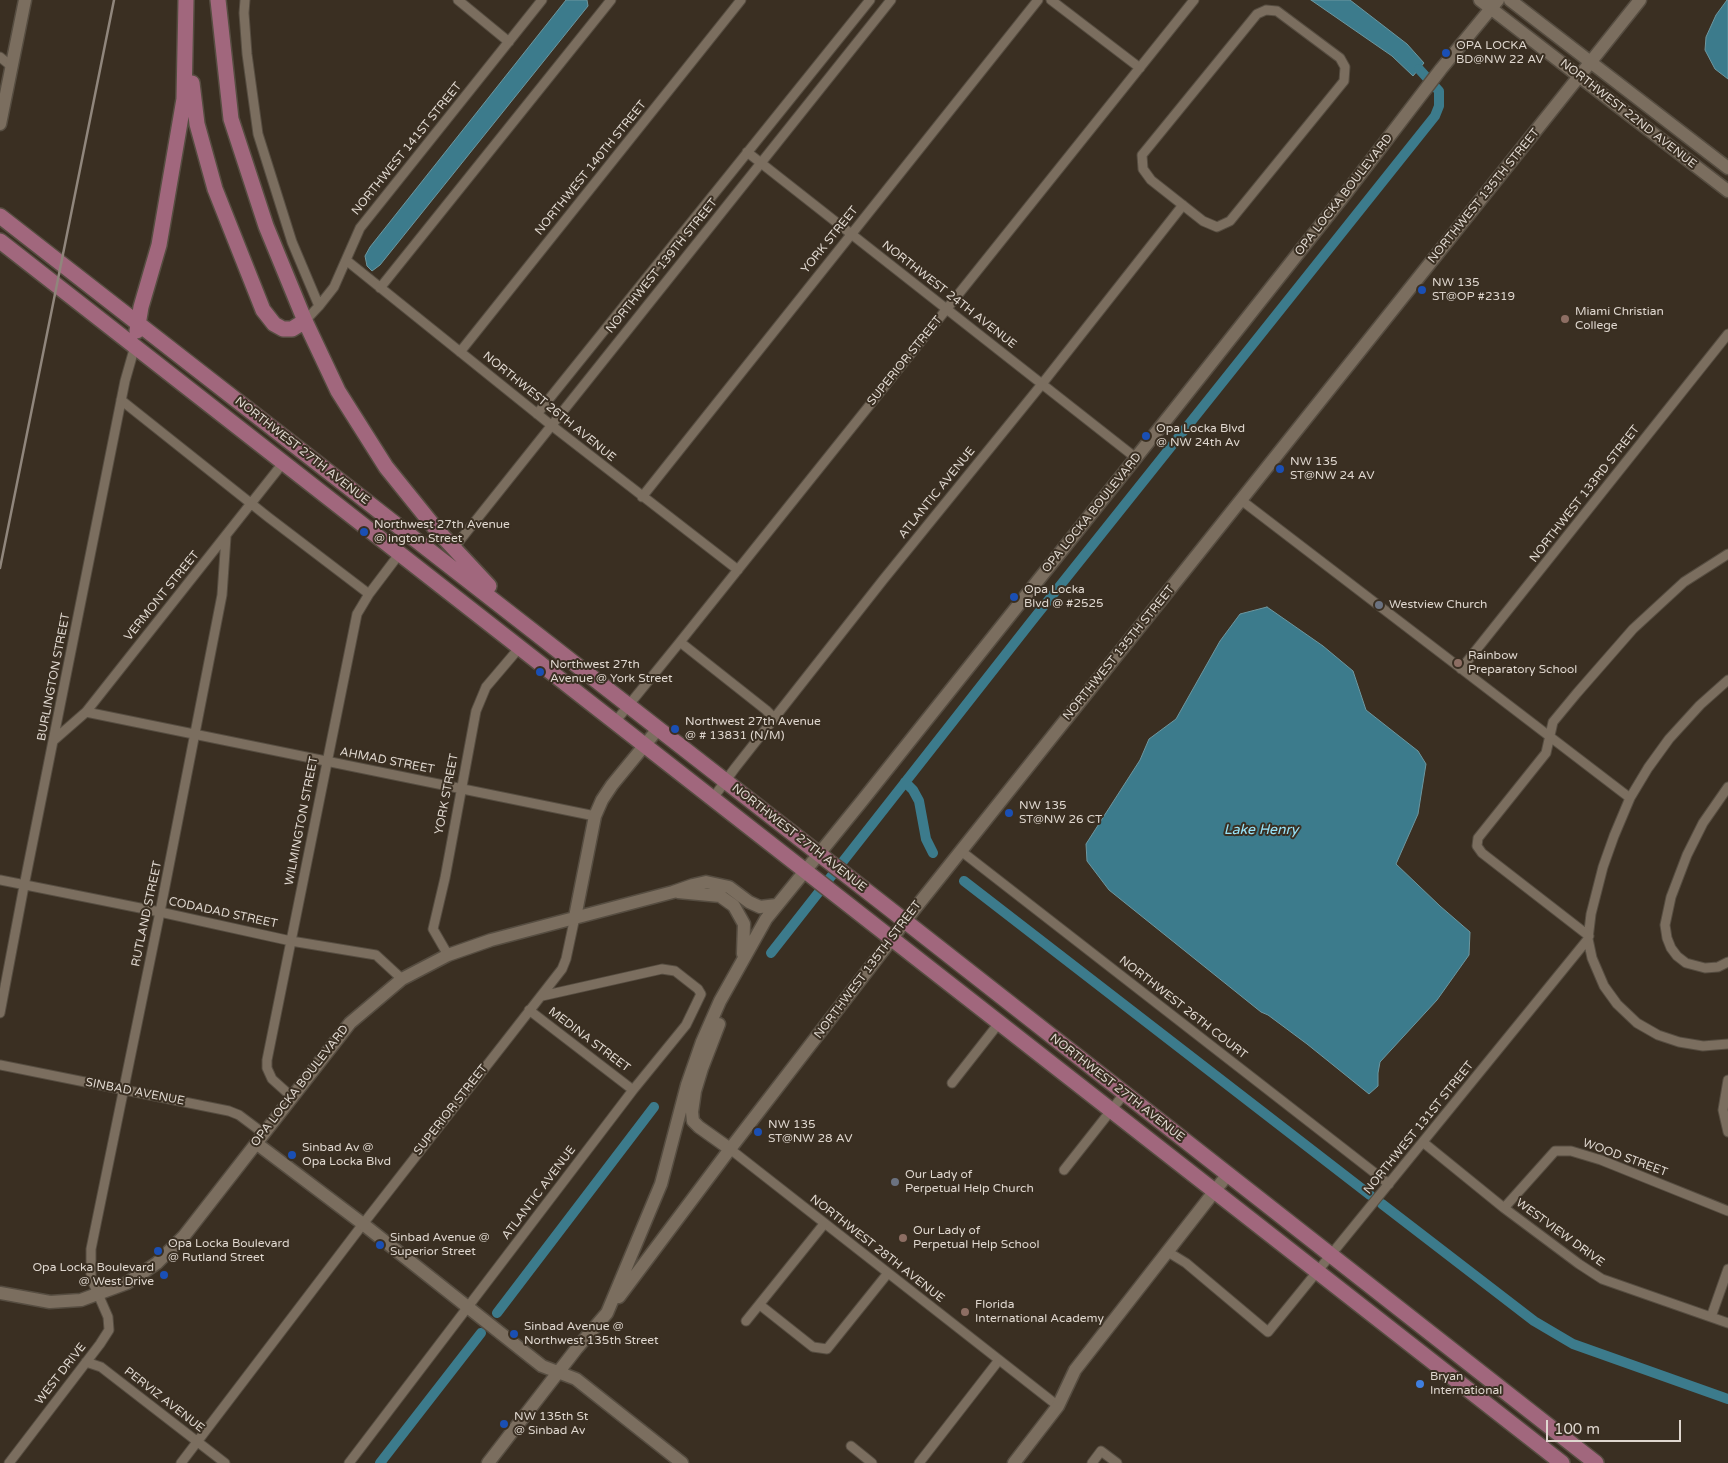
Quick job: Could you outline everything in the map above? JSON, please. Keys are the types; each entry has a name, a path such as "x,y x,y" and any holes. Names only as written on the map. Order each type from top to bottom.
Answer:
{"main road":[{"path":"0,124 25,0"},
{"path":"135,346 141,307 159,246 184,99 186,0"},
{"path":"218,0 231,118 266,226 305,321 338,391 386,467 453,549 494,591 506,610"},
{"name":"NORTHWEST 22ND AVENUE","path":"1480,0 1495,4 1579,76 1727,188"},
{"name":"NORTHWEST 22ND AVENUE","path":"1510,0 1728,168"},
{"name":"NORTHWEST 135TH STREET","path":"607,1313 905,921 1640,0"},
{"name":"OPA LOCKA BOULEVARD","path":"558,1372 607,1313 661,1184 687,1085 702,1042 726,991 761,926 776,906 809,874 823,857 1346,194 1441,69 1495,4"},
{"path":"186,46 197,124 215,189 263,310 274,324 283,329 292,329 305,321"},
{"name":"NORTHWEST 27TH AVENUE","path":"0,216 905,921 1596,1463"},
{"name":"NORTHWEST 27TH AVENUE","path":"0,241 1562,1463"},
{"path":"314,486 342,493 351,489"},
{"path":"344,510 358,506 377,509"},
{"name":"SUPERIOR STREET","path":"575,917 595,816 602,800 644,744 658,729"},
{"name":"OPA LOCKA BOULEVARD","path":"0,1293 55,1302 81,1300 127,1283 157,1263 170,1251 350,1023 402,979 448,955 491,940 706,882 729,887 749,902 760,907 776,906"},
{"path":"673,892 720,896 734,906 744,924 743,958"},
{"path":"726,991 727,1002 702,1068 695,1091 692,1112 693,1121 699,1127 730,1149"},
{"name":"SINBAD AVENUE","path":"260,1138 363,1224 542,1366 576,1379 682,1463"},
{"path":"1014,1463 1058,1406 1075,1370 1228,1174"},
{"path":"488,1463 558,1372"}],"street":[{"path":"245,0 247,54 258,134 292,242 320,306"},
{"path":"458,0 509,42"},
{"name":"NORTHWEST 141ST STREET","path":"305,321 320,306 334,287 360,228 542,0"},
{"path":"380,288 611,0"},
{"name":"NORTHWEST 140TH STREET","path":"460,352 741,0"},
{"name":"NORTHWEST 139TH STREET","path":"537,414 870,0"},
{"name":"NORTHWEST 139TH STREET","path":"453,549 891,0"},
{"name":"YORK STREET","path":"642,496 1038,0"},
{"path":"1051,0 1140,68"},
{"name":"SUPERIOR STREET","path":"615,722 1194,0"},
{"path":"1266,10 1277,11 1340,58 1344,67 1344,81 1230,221 1217,227 1203,222 1183,205 1151,180 1143,169 1142,155 1257,14 1266,10"},
{"path":"0,57 11,66"},
{"name":"NORTHWEST 24TH AVENUE","path":"747,152 948,308 1136,458"},
{"name":"ATLANTIC AVENUE","path":"713,798 883,580 1042,384 1183,205"},
{"name":"NORTHWEST 26TH AVENUE","path":"346,260 537,414 738,570"},
{"path":"649,275 662,286"},
{"name":"NORTHWEST 133RD STREET","path":"1461,670 1728,334"},
{"name":"BURLINGTON STREET","path":"0,1013 121,400 135,346"},
{"path":"121,400 369,594"},
{"name":"VERMONT STREET","path":"54,740 86,712 283,463"},
{"path":"1241,500 1630,798"},
{"name":"RUTLAND STREET","path":"98,1294 91,1278 91,1249 196,734 222,595 226,537"},
{"name":"WILMINGTON STREET","path":"292,1097 272,1079 268,1072 267,1064 356,614 400,554"},
{"path":"1589,937 1479,850 1477,844 1479,836 1546,753 1553,722 1633,628 1684,582 1728,554"},
{"path":"680,642 774,718"},
{"name":"YORK STREET","path":"448,955 433,929 445,878 479,700 490,681 520,648"},
{"path":"1728,680 1700,705 1669,739 1648,768 1630,798 1605,861 1594,902 1589,937 1592,958 1604,986 1617,1004 1637,1023 1658,1035 1679,1042 1703,1046 1728,1044"},
{"name":"AHMAD STREET","path":"86,712 595,816"},
{"path":"1728,787 1706,817 1687,855 1674,889 1665,925 1671,948 1686,963 1705,968 1718,967 1728,962"},
{"name":"NORTHWEST 26TH COURT","path":"961,851 1389,1184"},
{"name":"CODADAD STREET","path":"0,880 292,941 376,955 402,979"},
{"name":"SUPERIOR STREET","path":"181,1463 363,1224 562,969 575,917"},
{"name":"NORTHWEST 131ST STREET","path":"1168,1252 1186,1263 1268,1332 1424,1143 1589,937"},
{"name":"ATLANTIC AVENUE","path":"349,1463 633,1090 686,1025 701,994 698,989 675,971 662,969 542,996"},
{"name":"MEDINA STREET","path":"529,1010 633,1090"},
{"path":"952,1082 1000,1023"},
{"name":"SINBAD AVENUE","path":"0,1065 229,1111 239,1115 260,1138"},
{"path":"1728,1080 1723,1110 1728,1132"},
{"path":"1064,1170 1124,1094"},
{"name":"WESTVIEW DRIVE","path":"1424,1143 1504,1208 1579,1264 1602,1278 1728,1323"},
{"name":"NORTHWEST 28TH AVENUE","path":"730,1149 1058,1406"},
{"name":"WOOD STREET","path":"1504,1208 1555,1151 1571,1151 1601,1160 1728,1211"},
{"path":"746,1321 824,1224"},
{"path":"1711,1317 1728,1269"},
{"path":"760,1305 813,1347 827,1350 888,1273"},
{"name":"WEST DRIVE","path":"9,1463 109,1330 108,1317 98,1294"},
{"path":"919,1463 999,1360"},
{"name":"PERVIZ AVENUE","path":"86,1362 101,1367 225,1463"},
{"path":"850,1446 872,1463"},
{"path":"1092,1463 1101,1451 1117,1463"}],"water":[{"path":"566,0 587,0 588,6 380,265 372,271 367,266 365,256 370,247"},
{"path":"1311,0 1350,0 1407,44 1424,63 1413,76 1392,56"},
{"path":"1727,0 1728,79 1715,69 1705,50 1706,37 1716,15"},
{"name":"Lake Henry","path":"1267,607 1323,646 1353,671 1366,710 1418,751 1426,764 1418,814 1396,864 1470,932 1469,955 1437,1000 1380,1062 1378,1086 1369,1094 1307,1044 1268,1015 1261,1012 1109,890 1087,861 1086,844 1140,760 1149,739 1176,719 1220,641 1240,614"}],"waterway":[{"path":"771,953 1031,622 1435,116 1439,106 1439,91 1419,69"},
{"path":"905,782 913,790 919,801 926,839 933,853"},
{"path":"964,881 1370,1195"},
{"path":"497,1313 654,1107"},
{"path":"1382,1204 1534,1321 1573,1344 1728,1399"},
{"path":"380,1463 481,1333"}],"railway":[{"path":"0,568 114,0"}],"place":[{"name":"OPA LOCKA BD@NW 22 AV","path":"1446,53"},
{"name":"NW 135 ST@OP #2319","path":"1422,290"},
{"name":"Miami Christian College","path":"1565,319"},
{"name":"Opa Locka Blvd @ NW 24th Av","path":"1146,436"},
{"name":"NW 135 ST@NW 24 AV","path":"1280,469"},
{"name":"Northwest 27th Avenue @ ington Street","path":"364,532"},
{"name":"Opa Locka Blvd @ #2525","path":"1014,597"},
{"name":"Westview Church","path":"1379,605"},
{"name":"Rainbow Preparatory School","path":"1458,663"},
{"name":"Northwest 27th Avenue @ York Street","path":"540,672"},
{"name":"Northwest 27th Avenue @ # 13831 (N/M)","path":"675,729"},
{"name":"NW 135 ST@NW 26 CT","path":"1009,813"},
{"name":"NW 135 ST@NW 28 AV","path":"758,1132"},
{"name":"Sinbad Av @ Opa Locka Blvd","path":"292,1155"},
{"name":"Our Lady of Perpetual Help Church","path":"895,1182"},
{"name":"Our Lady of Perpetual Help School","path":"903,1238"},
{"name":"Sinbad Avenue @ Superior Street","path":"380,1245"},
{"name":"Opa Locka Boulevard @ Rutland Street","path":"158,1251"},
{"name":"Opa Locka Boulevard @ West Drive","path":"164,1275"},
{"name":"Florida International Academy","path":"965,1312"},
{"name":"Sinbad Avenue @ Northwest 135th Street","path":"514,1334"},
{"name":"Bryan International","path":"1420,1384"},
{"name":"NW 135th St @ Sinbad Av","path":"504,1424"}]}
